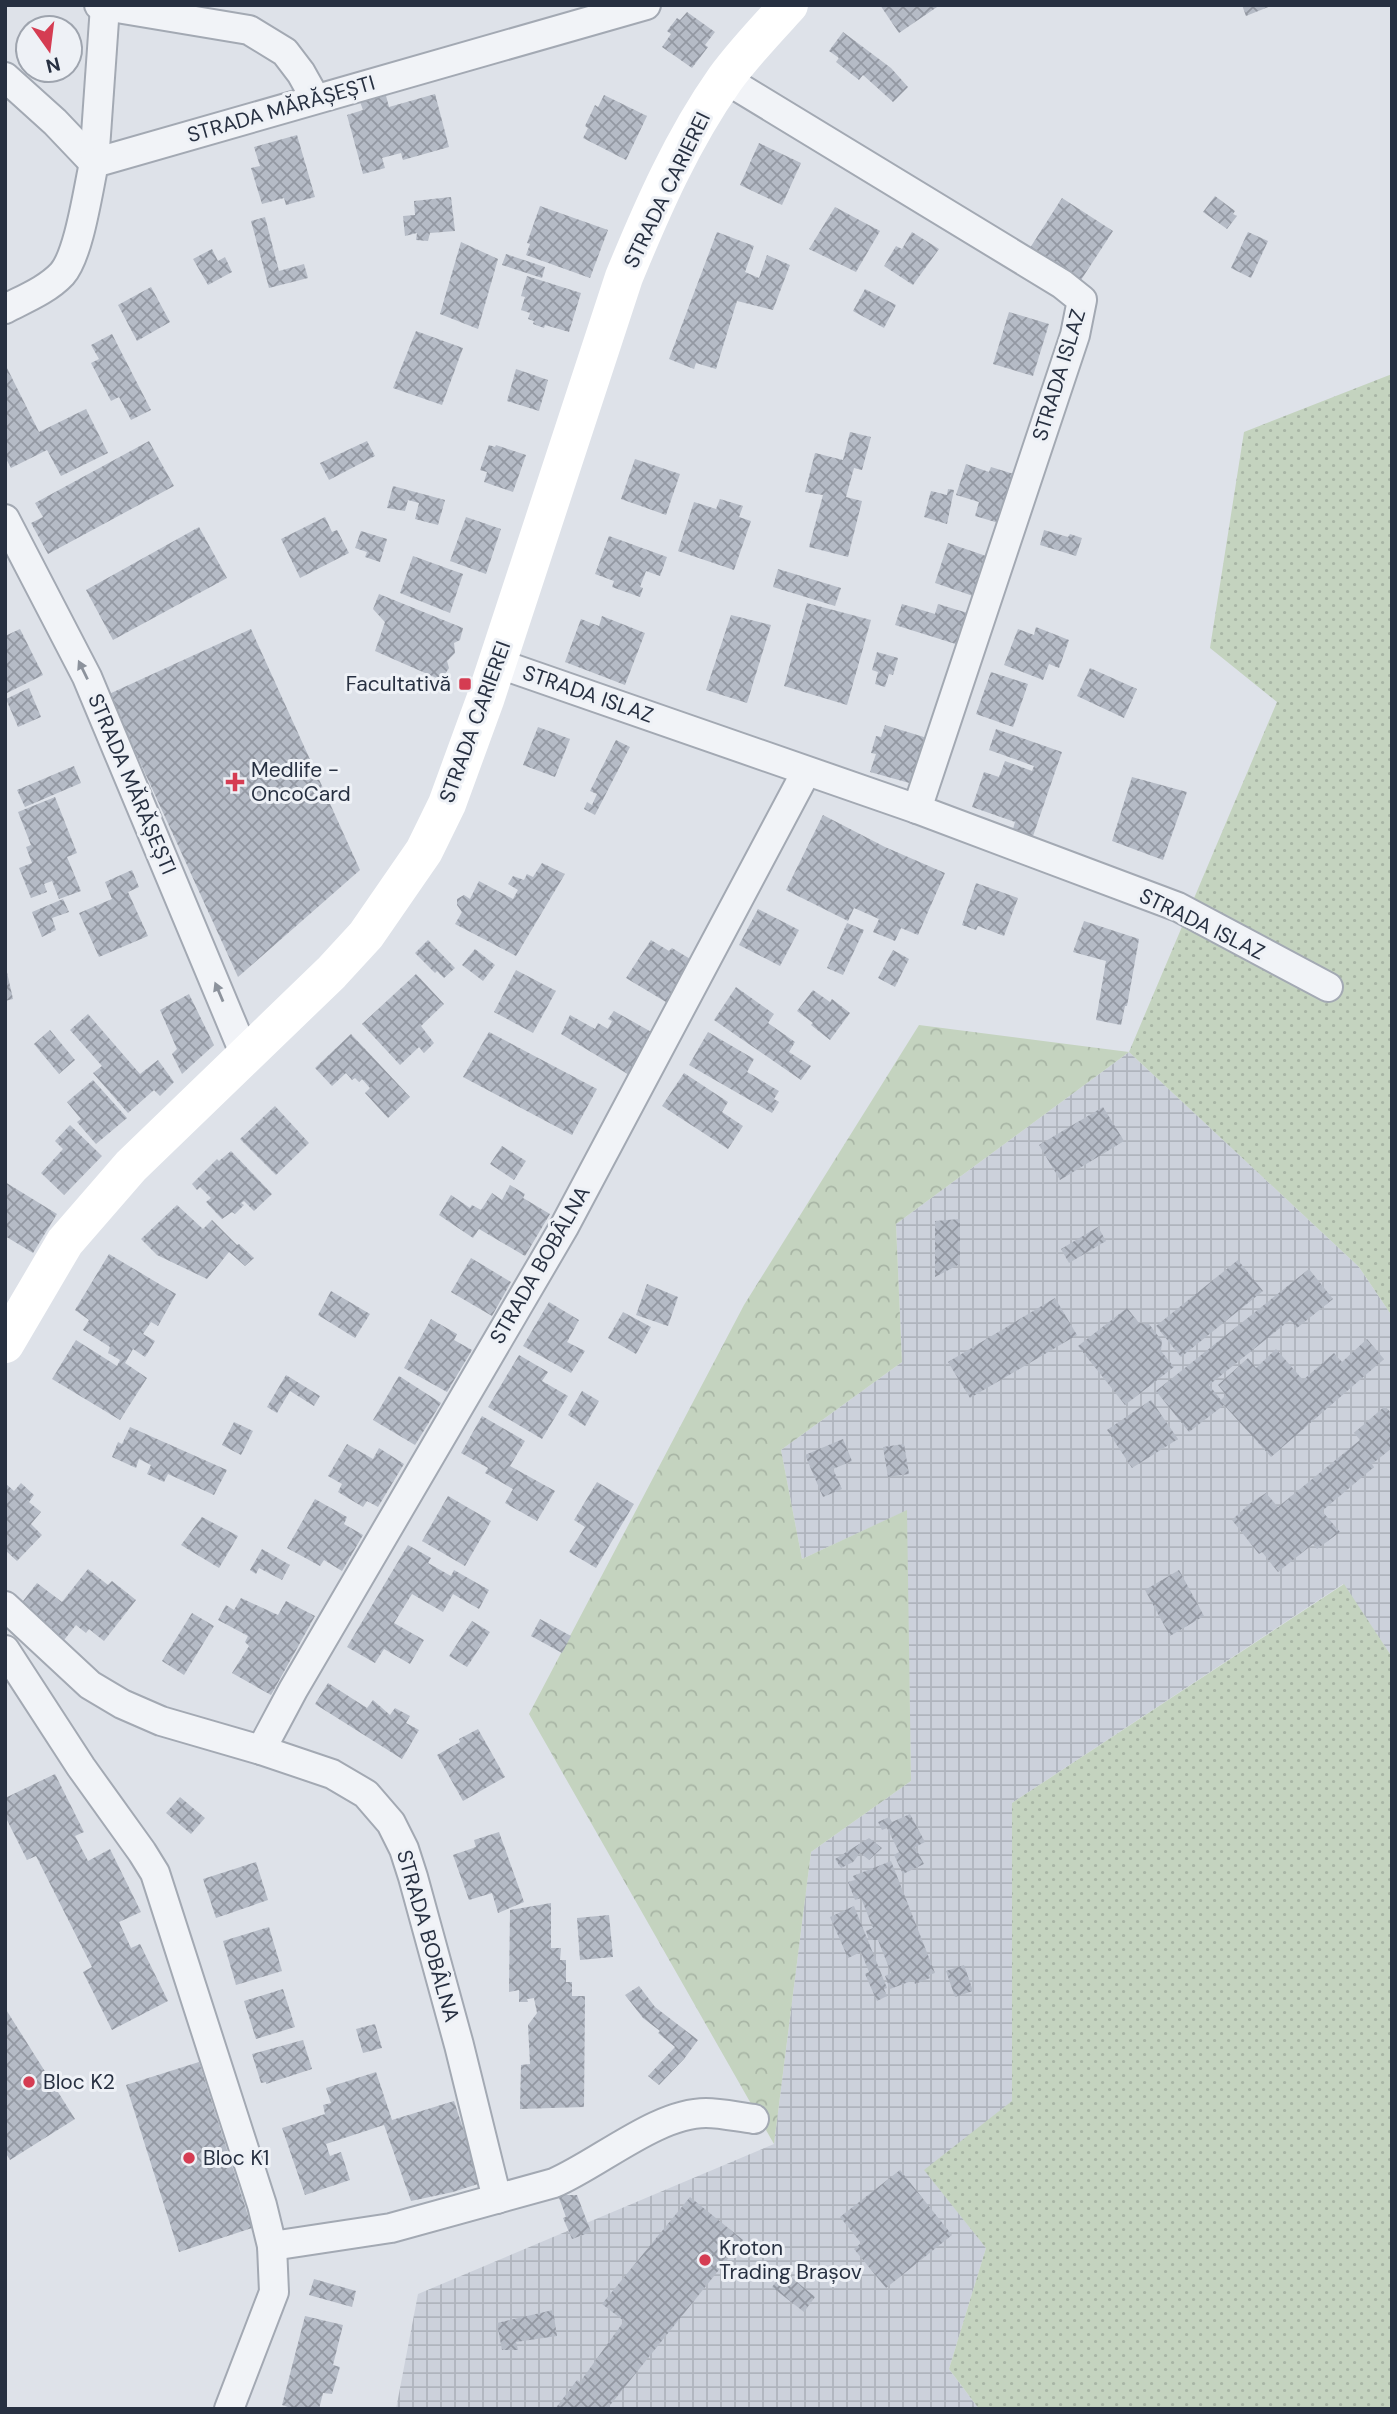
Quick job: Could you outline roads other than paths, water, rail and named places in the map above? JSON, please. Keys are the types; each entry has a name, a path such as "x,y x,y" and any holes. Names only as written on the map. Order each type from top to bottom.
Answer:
{"street":[{"path":"99,5 249,30 285,52 302,73 315,98"},
{"name":"STRADA MĂRĂȘEȘTI","path":"94,163 646,5"},
{"name":"STRADA CARIEREI","path":"5,1344 65,1242 100,1199 331,973 366,935 424,851 447,804 497,663 629,265 648,219 685,143 725,79 789,5"},
{"path":"5,309 50,285 64,272 73,257 94,163 105,6"},
{"path":"5,77 55,122 94,163"},
{"name":"STRADA ISLAZ","path":"725,79 1062,284 1082,300 1075,335 917,809"},
{"name":"STRADA MĂRĂȘEȘTI","path":"5,519 87,677 245,1055"},
{"name":"STRADA ISLAZ","path":"497,663 917,809 1178,907 1328,987"},
{"name":"STRADA BOBÂLNA","path":"261,1750 293,1690 564,1227 806,772"},
{"name":"STRADA BOBÂLNA","path":"5,1606 90,1685 122,1704 161,1721 332,1774 366,1794 391,1824 404,1849 416,1890 459,2045 497,2199"},
{"path":"5,1650 81,1767 155,1873 262,2205 272,2246 274,2292 229,2409"},
{"path":"272,2246 391,2228 554,2183 580,2172 653,2127 683,2116 706,2113 754,2119"}],"place":[{"name":"Facultativă","path":"465,684"},
{"name":"Medlife - OncoCard","path":"235,782"},
{"name":"Bloc K2","path":"29,2082"},
{"name":"Bloc K1","path":"189,2158"},
{"name":"Kroton Trading Brașov","path":"705,2260"}]}
